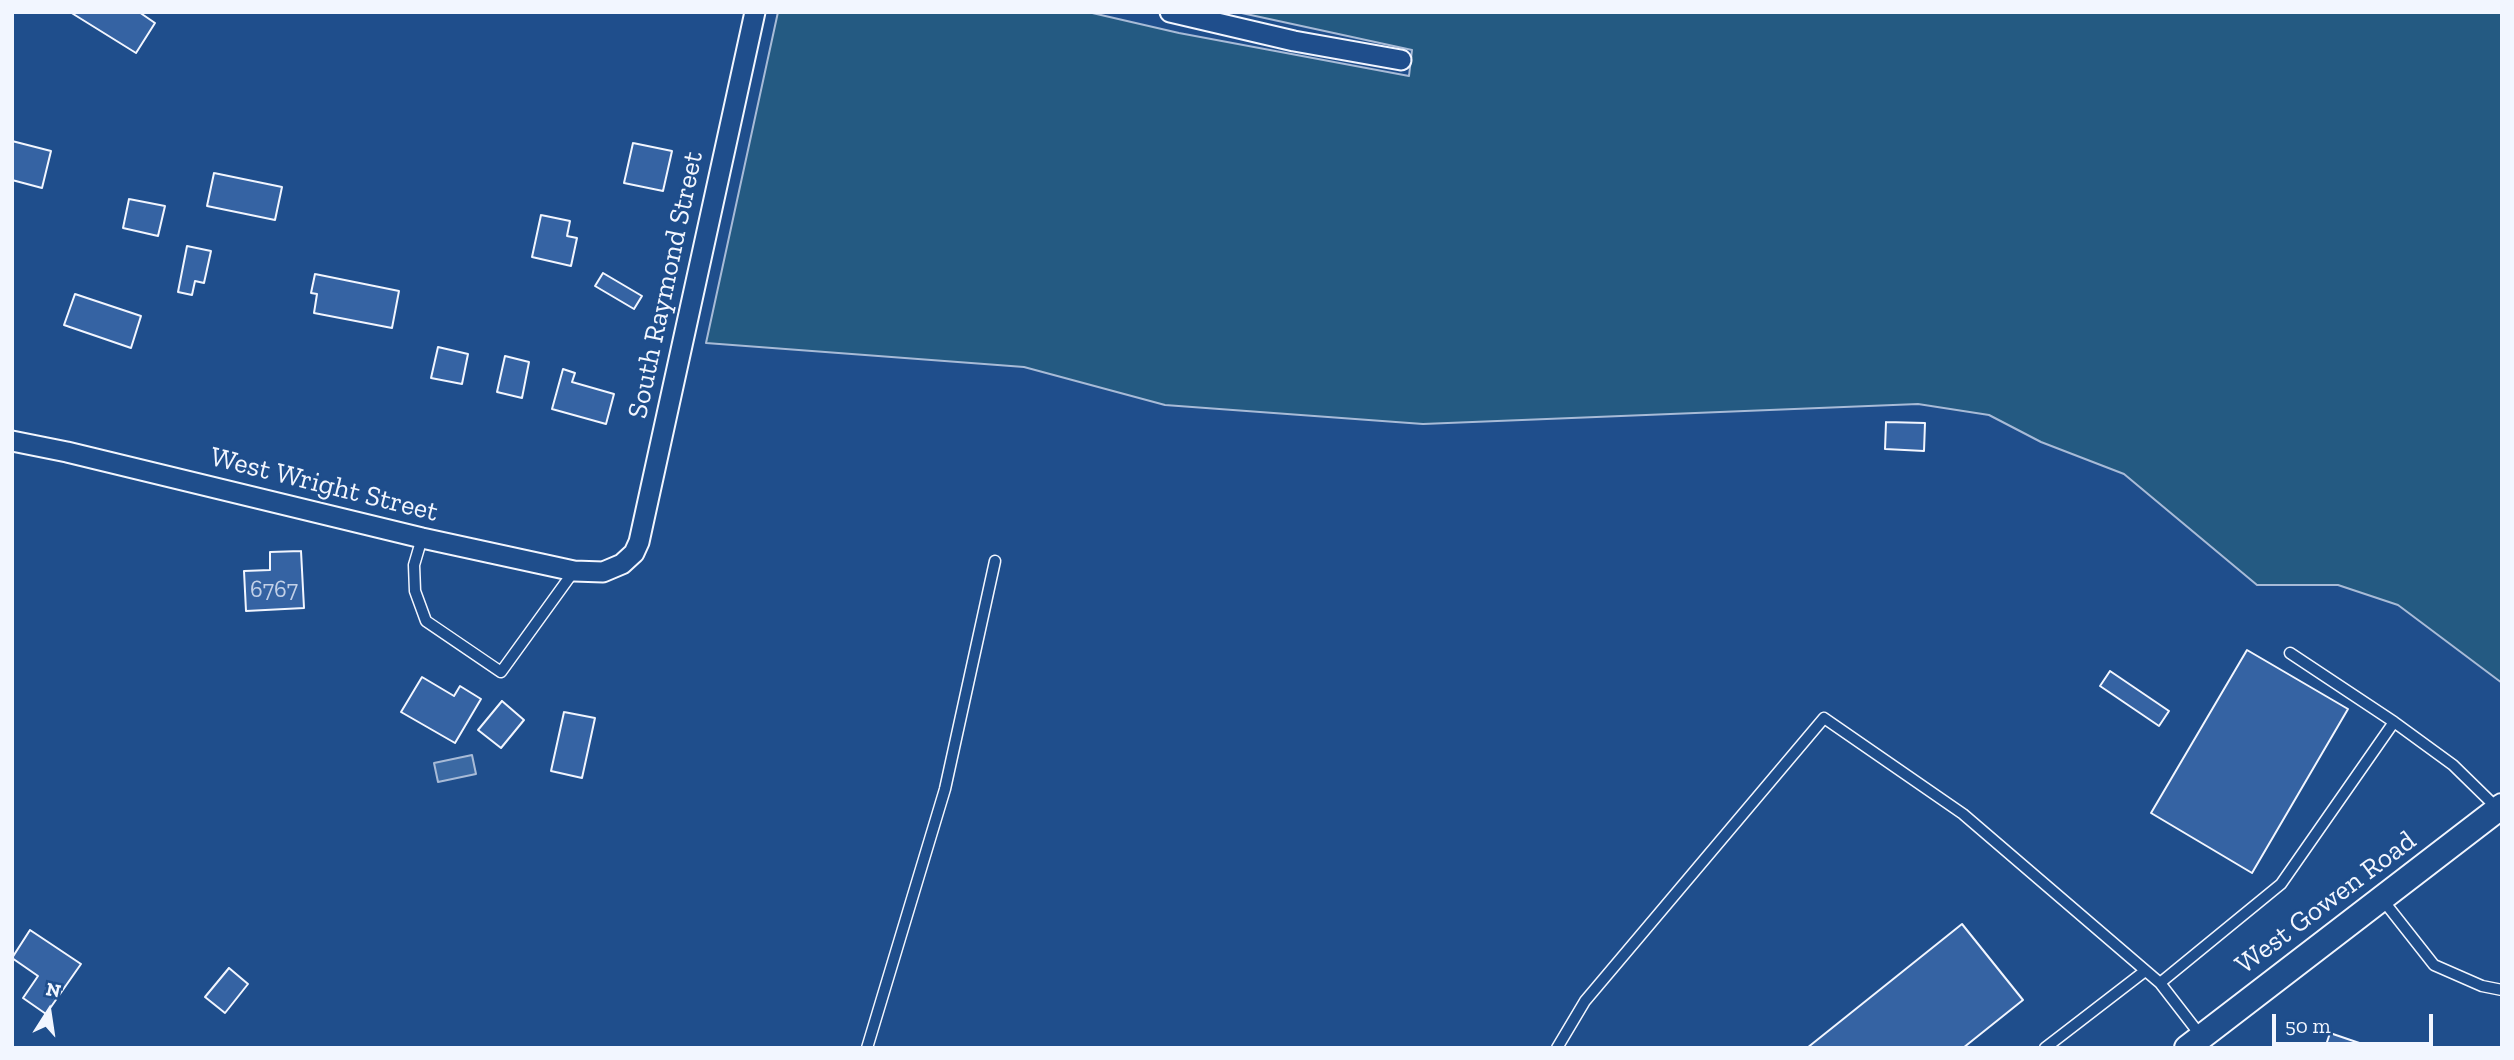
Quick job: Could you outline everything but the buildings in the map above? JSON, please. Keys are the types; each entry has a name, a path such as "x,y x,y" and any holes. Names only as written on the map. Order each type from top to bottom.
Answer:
{"street":[{"name":"South Raymond Street","path":"622,564 634,553 639,542 755,12"},
{"path":"1171,12 1294,41 1401,60"},
{"name":"West Wright Street","path":"12,441 93,458 422,538 574,571 603,572 622,564"},
{"name":"West Gowen Road","path":"2194,1042 2500,808"}],"lane":[{"path":"422,538 414,565 414,578 415,591 426,621 501,672 574,571"},
{"path":"867,1048 945,789 995,561"},
{"path":"2291,653 2453,765 2500,808"},
{"path":"1557,1048 1585,1001 1824,718 1963,814 2160,983 2194,1042"},
{"path":"2160,983 2281,884 2394,722"},
{"path":"2382,898 2434,965 2482,986 2502,990"},
{"path":"2045,1048 2145,971"}],"shaded area":[{"path":"778,12 1088,12 1179,33 1409,76 1412,50 1237,12 2502,12 2502,683 2398,605 2338,585 2257,585 2124,474 2041,442 1989,415 1918,404 1423,424 1165,405 1024,367 706,343"},
{"path":"472,755 476,774 438,782 434,763"}]}
